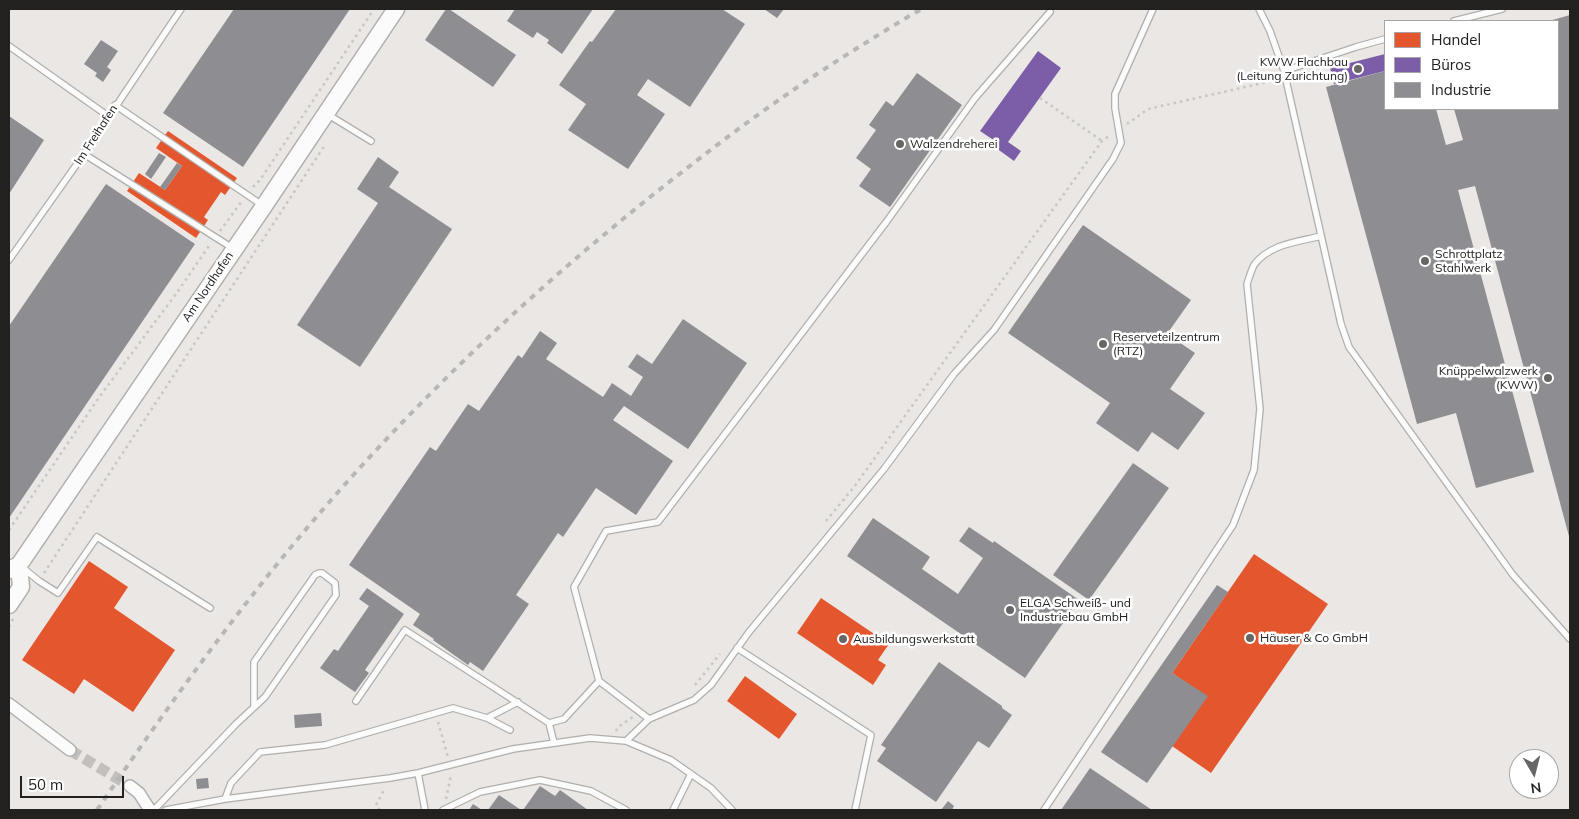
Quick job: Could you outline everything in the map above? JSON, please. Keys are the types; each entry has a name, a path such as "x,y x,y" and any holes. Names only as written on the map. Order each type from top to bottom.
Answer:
{"main road":[{"name":"Am Nordhafen","path":"14,568 264,206 396,9"},
{"path":"13,609 21,586 14,568"}],"street":[{"path":"9,704 70,750"},
{"path":"130,786 139,793 150,810"}],"lane":[{"name":"Im Freihafen","path":"9,260 84,154 181,9"},
{"path":"626,741 649,719 694,700 711,685 737,648 805,563 884,469 954,374 994,330 1113,160 1121,143 1115,108 1115,94 1153,9"},
{"path":"1259,9 1270,31 1284,71 1341,324 1349,346 1513,575 1570,639"},
{"path":"1458,20 1502,9"},
{"path":"649,719 599,680 574,587 606,531 658,522 887,221 975,98 1050,12"},
{"path":"1284,71 1356,46 1384,39"},
{"path":"9,46 108,116"},
{"path":"115,105 264,206"},
{"path":"325,113 371,141"},
{"path":"84,154 234,249"},
{"path":"1044,810 1233,525 1240,507 1254,470 1260,409 1247,284 1254,266 1266,252 1288,244 1321,236"},
{"path":"14,568 58,593 97,536 210,608"},
{"path":"154,810 265,697 336,594 335,583 322,573 318,573 315,576 254,662 254,707"},
{"path":"356,701 405,630 549,723 554,742"},
{"path":"737,648 871,734 854,810"},
{"path":"549,723 564,719 599,680"},
{"path":"487,718 518,702"},
{"path":"225,798 230,783 260,752 325,745 453,708 487,718 510,730"},
{"path":"166,810 225,798 390,778 418,773 486,755 554,742 590,738 626,741 671,760 711,788 732,810"},
{"path":"418,773 425,810"},
{"path":"673,810 691,774"},
{"path":"443,810 480,792 540,780 591,791 626,810"}],"path":[{"path":"9,530 100,396 176,294 246,194 265,173 374,9"},
{"path":"1040,98 1102,141"},
{"path":"39,581 340,122"},
{"path":"9,627 13,609"},
{"path":"380,810 376,805 390,778"}],"building: Handel":[{"path":"168,131 237,178 225,195 221,192 204,217 208,220 196,238 127,191 139,173 165,190 182,166 156,148"},
{"name":"Häuser & Co GmbH","path":"1254,554 1328,604 1211,773 1172,746 1206,696 1172,673"},
{"path":"89,561 128,587 114,608 175,650 133,712 84,679 74,694 22,660"},
{"name":"Ausbildungswerkstatt","path":"821,598 889,644 878,660 886,665 873,685 797,633"},
{"path":"745,676 797,714 779,739 727,701"}],"building: Büros":[{"path":"1038,51 1061,68 1008,142 1021,151 1014,161 992,145 995,141 980,131"},
{"name":"KWW Flachbau (Leitung Zurichtung)","path":"1384,54 1384,71 1334,84 1330,68"}],"building: Industrie":[{"path":"234,9 350,9 243,167 163,113"},
{"path":"446,9 449,9 516,55 493,87 425,40"},
{"path":"515,9 593,9 562,54 547,43 549,40 537,32 533,38 507,21"},
{"path":"616,9 722,9 745,24 690,107 648,79 637,95 665,114 628,169 568,130 586,104 559,85 590,41 592,42"},
{"path":"764,9 784,9 777,18"},
{"path":"1570,15 1570,540 1475,186 1458,190 1534,472 1476,488 1456,413 1417,424 1326,87 1384,71 1384,110 1436,110 1446,145 1463,140 1454,110 1559,110 1559,20 1552,20"},
{"path":"101,40 118,51 107,67 111,70 103,82 95,76 97,73 84,64"},
{"name":"Walzendreherei","path":"917,73 962,105 890,207 859,186 871,169 856,158 876,130 869,125 886,101 893,106"},
{"path":"9,116 44,140 9,194"},
{"path":"159,153 166,157 151,179 145,174"},
{"path":"378,157 399,172 389,187 452,229 360,367 297,325 378,203 357,189"},
{"path":"177,163 182,166 165,190 160,187"},
{"path":"106,184 195,244 9,518 9,326"},
{"name":"Reserveteilzentrum (RTZ)","path":"1083,225 1191,300 1167,334 1195,353 1170,389 1205,413 1178,450 1152,432 1138,452 1096,423 1110,403 1008,333"},
{"path":"683,319 747,363 688,449 624,406 613,420 673,461 636,515 596,488 563,537 558,533 516,595 529,604 483,671 470,662 468,665 413,625 420,614 349,565 430,447 436,451 468,404 479,411 518,355 522,358 540,331 557,343 546,359 603,397 612,383 631,396 643,377 628,367 637,354 652,364"},
{"path":"1133,463 1169,488 1089,600 1053,575"},
{"name":"ELGA Schweiß- und Industriebau GmbH","path":"873,518 930,557 922,569 958,594 983,558 959,541 969,527 993,543 994,541 1079,600 1025,678 847,556"},
{"path":"1217,585 1228,592 1172,673 1208,696 1147,783 1101,752"},
{"path":"367,588 404,614 365,670 369,673 355,692 320,668 334,649 338,651 369,606 359,599"},
{"path":"939,662 1012,715 989,748 978,741 936,802 877,761 886,748 881,745"},
{"path":"321,713 322,726 295,728 294,715"},
{"path":"1090,768 1152,810 1061,810"},
{"path":"208,778 209,788 197,789 196,779"},
{"path":"540,786 555,796 560,790 588,810 523,810"},
{"path":"499,795 521,810 488,810"},
{"path":"948,801 954,806 952,810 941,810"},
{"path":"473,804 482,810 469,810"}],"tunnel":[{"path":"70,750 130,786"}],"railway":[{"path":"97,810 189,679 287,552 380,446 480,345 585,251 716,146 823,70 922,9"}],"place":[{"name":"KWW Flachbau (Leitung Zurichtung)","path":"1358,69"},
{"name":"Walzendreherei","path":"900,144"},
{"name":"Schrottplatz Stahlwerk","path":"1425,261"},
{"name":"Reserveteilzentrum (RTZ)","path":"1103,344"},
{"name":"Knüppelwalzwerk (KWW)","path":"1548,378"},
{"name":"ELGA Schweiß- und Industriebau GmbH","path":"1010,610"},
{"name":"Häuser & Co GmbH","path":"1250,638"},
{"name":"Ausbildungswerkstatt","path":"843,639"}]}
